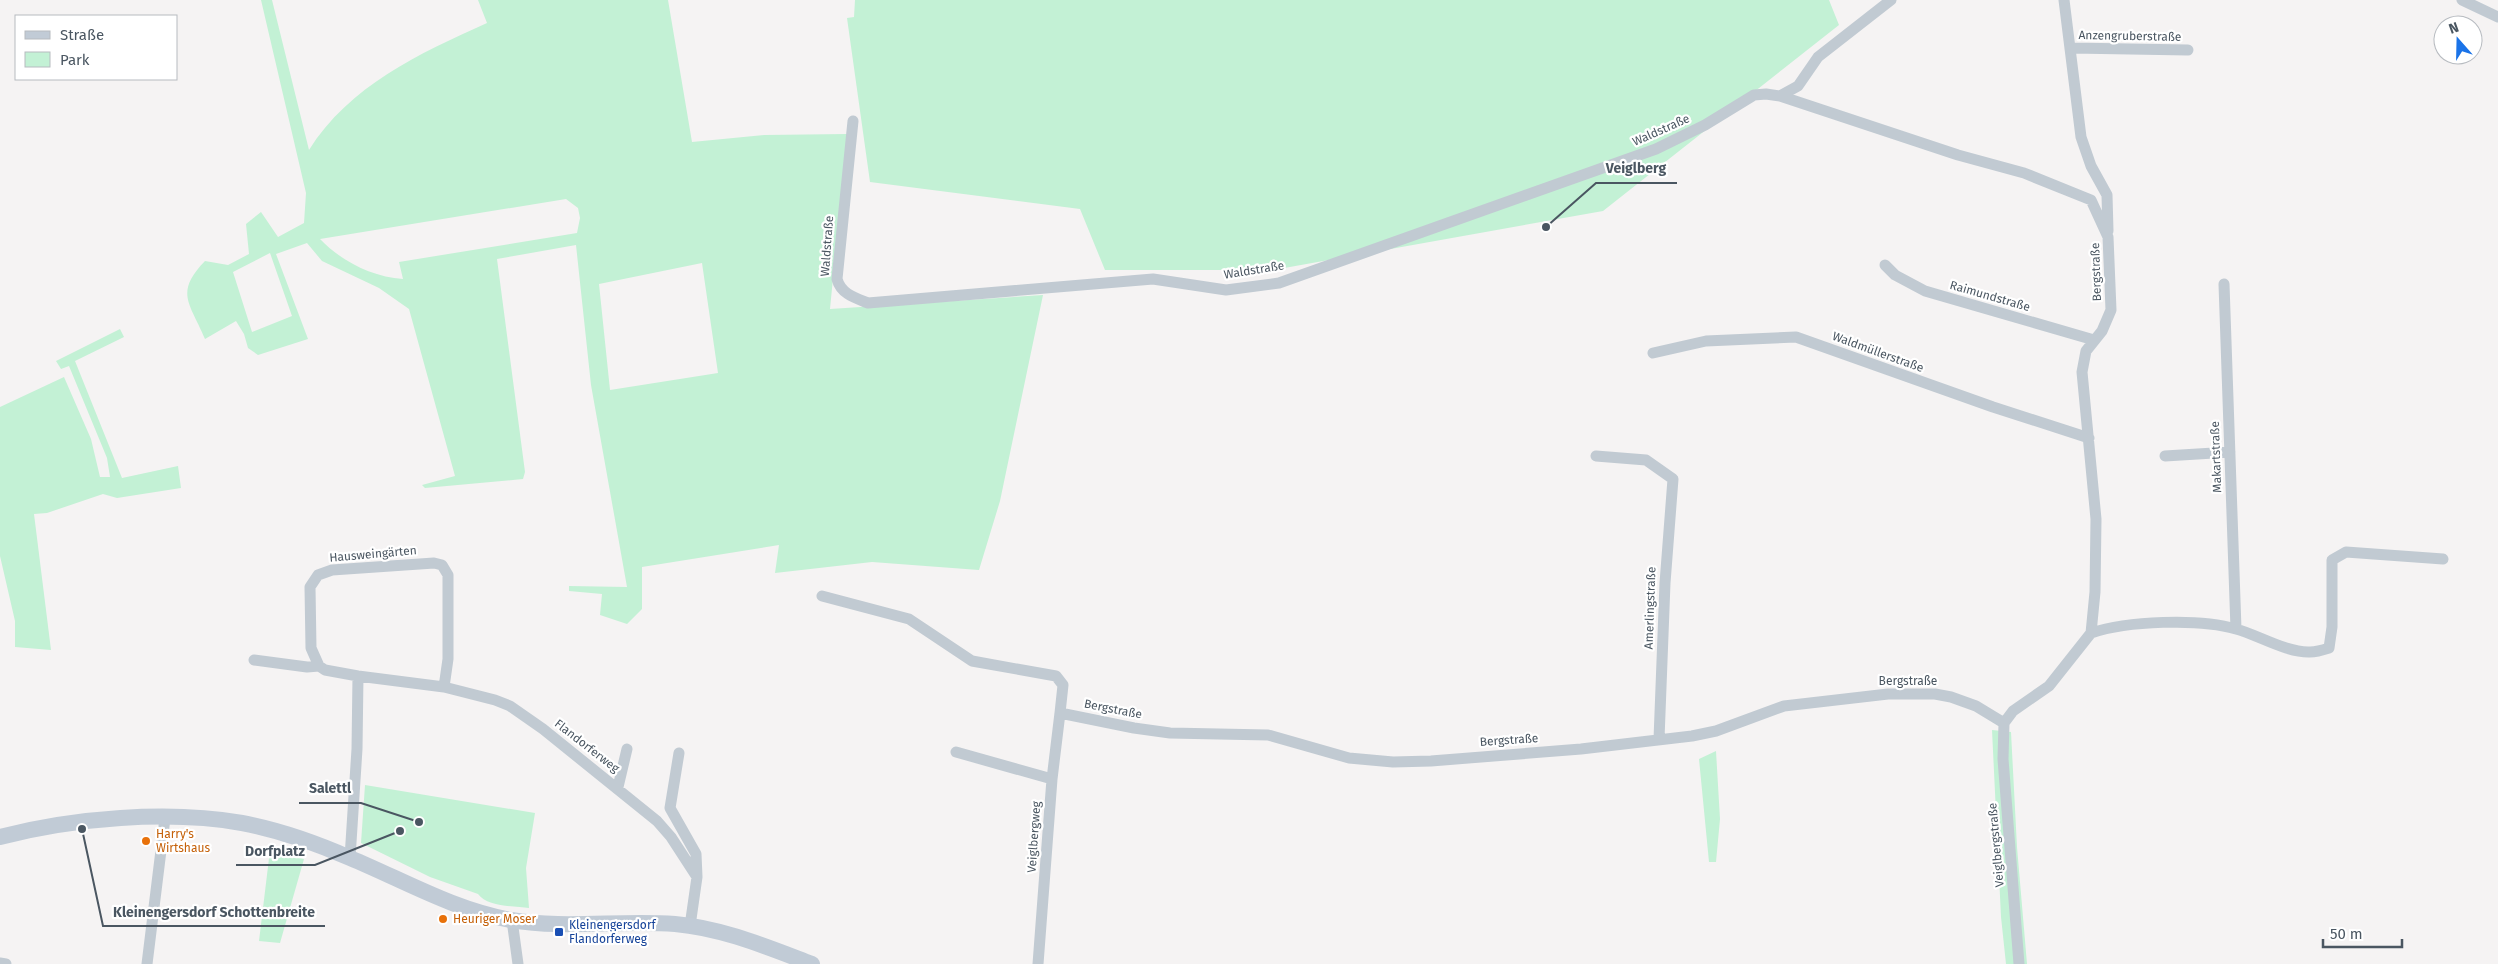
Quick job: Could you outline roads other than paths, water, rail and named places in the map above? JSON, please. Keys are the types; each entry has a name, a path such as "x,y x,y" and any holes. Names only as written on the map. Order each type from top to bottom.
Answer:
{"main road":[{"path":"0,837 34,828 72,823 165,818 212,820 260,827 294,836 350,858 444,900 478,912 512,920 560,923 653,923 690,926 744,939 812,964"}],"street":[{"path":"1780,96 1798,86 1818,57 1891,0"},
{"name":"Anzengruberstraße","path":"2064,0 2072,48 2081,138 2091,166 2107,195 2108,237"},
{"path":"2462,0 2498,17"},
{"name":"Anzengruberstraße","path":"2072,48 2188,50"},
{"name":"Waldstraße","path":"853,122 836,280 839,287 846,293 868,304 1153,279 1226,290 1279,282 1656,149 1705,125 1754,95 1780,96"},
{"name":"Bergstraße","path":"1780,96 1958,155 2024,174 2084,196 2096,207 2108,237 2111,310 2102,330 2086,351 2082,372 2096,536 2095,592 2091,633"},
{"name":"Raimundstraße","path":"1885,265 1895,275 1925,291 2094,340"},
{"name":"Makartstraße","path":"2224,284 2236,628"},
{"name":"Waldmüllerstraße","path":"1653,353 1706,340 1796,337 1993,407 2089,438"},
{"path":"2165,456 2230,452"},
{"name":"Amerlingstraße","path":"1596,456 1646,460 1673,479 1665,583 1660,740"},
{"path":"2004,723 2013,711 2049,686 2091,633 2106,628 2171,622 2236,628 2267,642 2309,652 2329,648 2332,627 2332,560 2346,552 2443,559"},
{"name":"Hausweingärten","path":"319,666 314,659 310,643 310,587 318,575 332,570 437,563 445,568 448,575 448,659 444,687"},
{"path":"822,596 910,619 972,660 1056,676 1063,685 1060,713"},
{"path":"254,660 307,667 319,666 325,670 358,676 444,687"},
{"path":"350,858 357,749 358,676"},
{"name":"Flandorferweg","path":"444,687 502,702 539,726 618,788 667,831 697,877"},
{"name":"Bergstraße","path":"1060,713 1126,727 1170,733 1268,735 1349,758 1392,762 1439,761 1660,740 1707,733 1776,708 1794,704 1888,694 1935,694 1951,697 1976,706 2004,723"},
{"name":"Veiglbergweg","path":"1038,964 1052,779 1060,713"},
{"name":"Veiglbergstraße","path":"2004,723 2003,759 2019,964"},
{"name":"Flandorferweg","path":"618,788 627,749"},
{"path":"956,752 1052,779"},
{"path":"679,753 670,808 696,854 697,877 690,926"},
{"path":"147,964 165,818"},
{"path":"512,920 518,964"},
{"path":"0,963 6,964"}],"place":[{"name":"Veiglberg","path":"1546,227"},
{"name":"Salettl","path":"419,822"},
{"name":"Kleinengersdorf Schottenbreite","path":"82,829"},
{"name":"Dorfplatz","path":"400,831"},
{"name":"Harry's Wirtshaus","path":"146,841"},
{"name":"Heuriger Moser","path":"443,919"},
{"name":"Kleinengersdorf Flandorferweg","path":"559,932"}]}
